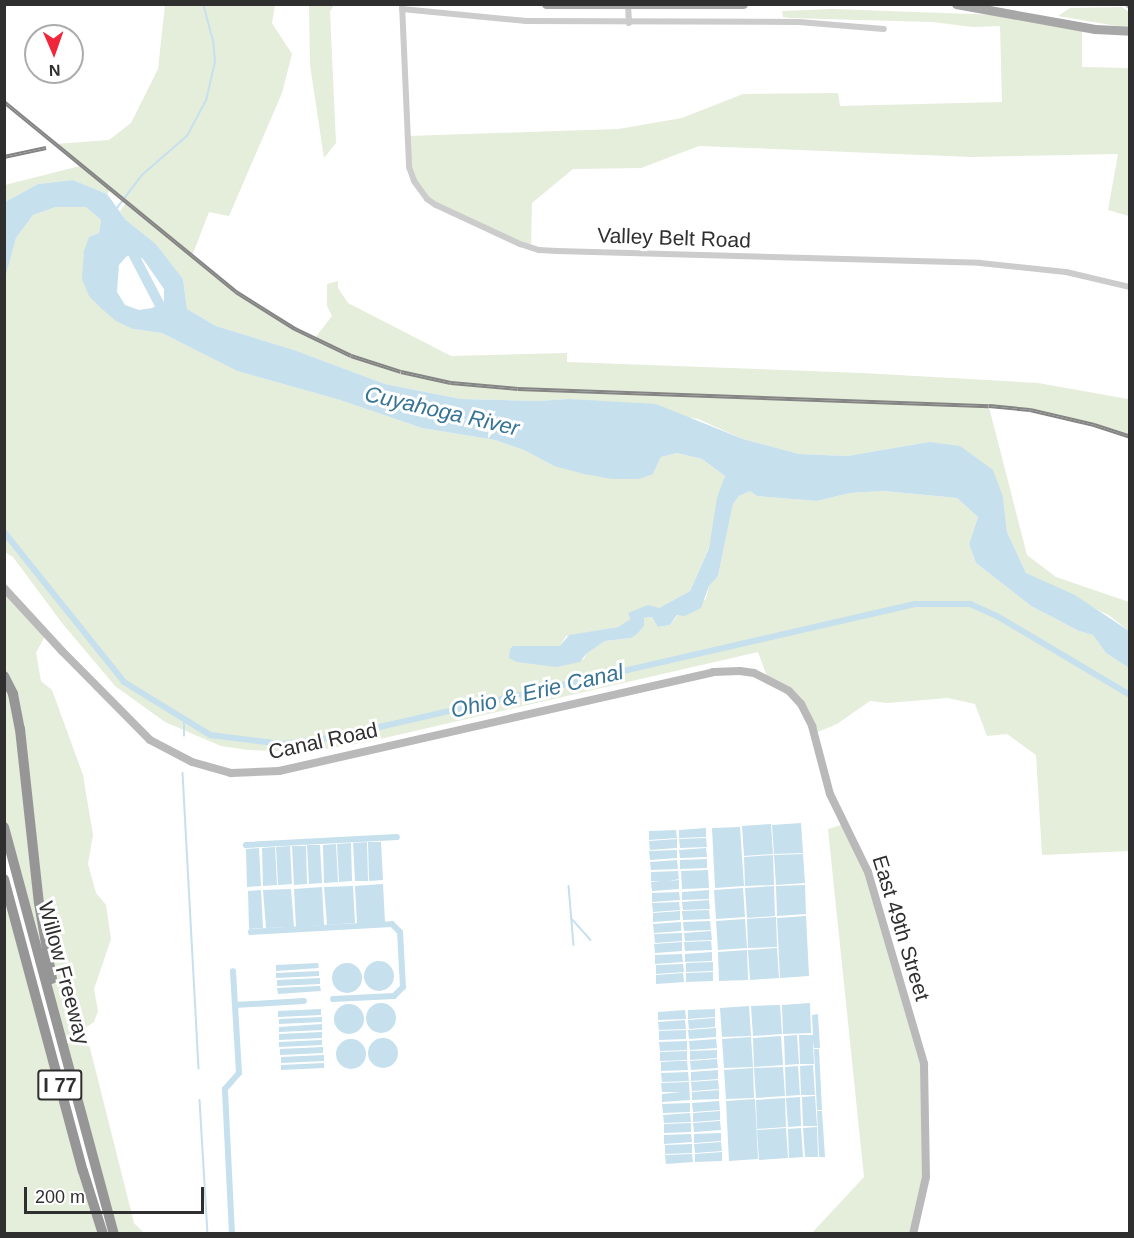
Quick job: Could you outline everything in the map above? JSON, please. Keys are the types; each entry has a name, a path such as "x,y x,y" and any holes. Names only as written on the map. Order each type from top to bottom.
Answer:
{"highway":[{"path":"4,676 13,694 18,719 39,903 63,1042"},
{"name":"Willow Freeway","path":"4,826 114,1233"},
{"name":"Willow Freeway","path":"4,879 83,1171 103,1233"},
{"path":"4,892 19,937"}],"main road":[{"path":"546,4 743,4"},
{"path":"956,4 1082,27 1130,31"}],"street":[{"path":"628,5 629,23"},
{"path":"402,7 526,21 799,22 884,29"},
{"name":"Valley Belt Road","path":"402,7 409,167 414,182 427,199 436,205 520,244 539,250 557,251 980,263 1066,272 1130,287"},
{"name":"Canal Road","path":"4,588 110,701 150,740 192,762 231,773 279,771 713,672"},
{"name":"East 49th Street","path":"713,672 740,670 754,673 789,691 801,704 812,726 830,794 868,872 924,1064 926,1177 913,1233"}],"green space":[{"path":"165,5 275,5 272,23 292,54 282,93 229,216 209,212 192,256 242,296 315,338 332,316 327,306 327,284 338,281 338,288 348,303 451,356 567,353 567,362 862,373 1038,383 1128,399 1129,437 1094,425 1030,410 989,407 1027,555 1056,577 1129,602 1129,631 1110,616 1026,573 1007,532 1003,497 929,442 847,456 799,454 743,439 698,419 568,399 538,401 461,399 385,384 294,350 216,326 187,309 183,279 156,244 126,220 120,211 126,203 110,190 107,194 73,180 38,184 5,202 5,185 80,166 55,144 109,140 131,123 158,69"},
{"path":"309,5 334,5 330,12 336,143 324,158 310,65"},
{"path":"1122,7 1129,12 1129,28 1058,16 1070,8"},
{"path":"832,9 999,15 1082,27 1082,67 1129,68 1129,216 1108,210 1118,154 972,157 699,146 641,168 573,169 532,203 531,247 436,205 414,181 408,136 618,129 682,118 743,94 838,93 840,106 1002,102 1000,26 973,27 932,22 790,18 783,17 782,11"},
{"path":"56,207 86,207 101,220 99,233 89,237 133,329 162,333 237,371 340,400 422,428 495,440 524,450 554,466 653,474 661,457 677,453 702,459 725,476 709,547 690,591 659,608 628,613 630,619 618,627 566,636 561,645 567,664 584,659 586,654 605,641 631,638 644,618 652,617 659,627 670,625 678,615 706,599 709,586 718,576 733,504 739,496 750,491 757,496 817,501 850,493 884,491 957,498 978,517 969,544 976,563 1031,606 1079,631 1093,635 1106,653 1129,668 1129,851 1042,855 1036,755 1007,734 987,736 975,704 948,698 887,703 870,701 837,724 815,733 801,703 768,679 758,652 367,742 310,752 248,750 221,746 165,722 115,686 62,623 13,557 5,552 4,278 16,238 33,215"},
{"path":"4,588 46,634 36,653 41,681 52,690 83,775 93,835 88,864 96,893 106,905 111,939 94,989 98,1011 94,1022 85,1028 134,1223 144,1233 114,1233 5,827"},
{"path":"845,824 868,872 924,1064 926,1177 913,1233 811,1234 864,1177 828,829"},
{"path":"4,892 103,1233 5,1233"}],"water":[{"path":"73,180 107,194 126,220 156,244 183,279 187,309 216,326 294,350 385,384 461,399 538,401 568,399 656,404 743,439 799,454 847,456 929,442 960,446 993,470 1003,497 1007,532 1026,573 1075,595 1129,631 1129,668 1106,653 1093,635 1079,631 1031,606 976,563 969,544 978,517 957,498 884,491 850,493 817,501 757,496 750,491 739,496 733,504 718,576 709,586 701,608 685,616 677,615 670,625 658,627 652,617 644,618 644,626 637,634 631,638 605,641 586,654 580,662 556,667 517,662 509,658 510,649 513,646 560,646 569,635 618,627 630,619 628,613 648,605 659,608 690,591 709,548 717,498 725,476 702,459 677,453 661,457 653,474 639,479 613,479 584,474 554,466 524,450 495,440 422,428 340,400 237,371 162,333 133,329 116,321 102,309 89,296 82,279 84,251 89,237 99,233 101,220 86,207 56,207 33,215 16,238 5,278 5,202 38,184","holes":["136,255 143,259 164,289 164,302 152,308 139,310 125,305 117,292 119,265 127,256"]},
{"path":"801,823 803,853 774,854 772,825"},
{"path":"771,824 773,854 744,856 742,826"},
{"path":"740,827 744,886 715,888 712,828"},
{"path":"706,828 706,837 679,838 679,830"},
{"path":"676,830 677,838 649,840 649,831"},
{"path":"706,838 707,847 680,848 679,839"},
{"path":"677,839 677,848 650,850 649,841"},
{"path":"367,842 368,881 355,881 353,843"},
{"path":"368,842 381,842 383,880 369,881"},
{"path":"351,843 352,881 339,882 337,844"},
{"path":"336,844 338,882 324,883 323,845"},
{"path":"307,845 320,845 322,883 309,884"},
{"path":"290,846 292,884 278,885 276,847"},
{"path":"292,846 306,846 307,884 294,885"},
{"path":"275,847 277,885 263,886 262,848"},
{"path":"259,848 261,886 247,887 246,849"},
{"path":"706,848 707,857 680,858 679,850"},
{"path":"677,850 677,858 650,860 649,851"},
{"path":"803,854 805,883 776,885 774,855"},
{"path":"773,855 774,885 745,886 744,857"},
{"path":"707,859 707,868 680,869 680,860"},
{"path":"677,860 678,869 651,870 650,862"},
{"path":"708,870 709,888 682,889 681,871"},
{"path":"678,871 679,879 669,881 679,880 679,889 652,891 651,882 661,881 651,881 651,872"},
{"path":"383,884 385,922 357,924 355,886"},
{"path":"805,885 806,914 777,916 776,886"},
{"path":"353,886 355,923 327,925 324,887"},
{"path":"774,886 775,916 747,918 745,888"},
{"path":"322,887 324,925 296,927 294,889"},
{"path":"743,888 745,917 716,919 714,890"},
{"path":"291,889 294,927 266,928 263,890"},
{"path":"261,890 263,928 249,929 248,891"},
{"path":"709,890 709,899 682,900 682,892"},
{"path":"679,892 680,900 652,902 652,893"},
{"path":"709,900 710,909 683,910 682,902"},
{"path":"679,902 680,910 653,912 652,903"},
{"path":"709,910 710,919 683,920 682,911"},
{"path":"680,911 680,920 653,922 653,913"},
{"path":"806,916 809,976 780,978 777,918"},
{"path":"776,917 777,947 748,948 747,919"},
{"path":"745,919 747,948 718,950 716,921"},
{"path":"710,921 711,930 684,931 683,922"},
{"path":"681,922 681,931 654,933 653,924"},
{"path":"711,931 712,940 685,941 684,933"},
{"path":"682,933 682,941 655,943 654,934"},
{"path":"711,941 712,950 685,951 684,942"},
{"path":"682,942 682,951 655,953 654,944"},
{"path":"777,948 779,978 750,980 748,950"},
{"path":"747,950 748,980 719,981 718,952"},
{"path":"712,952 712,961 685,962 685,954"},
{"path":"682,954 683,962 655,964 655,955"},
{"path":"379,961 390,965 394,976 390,987 379,991 368,987 364,976 368,965"},
{"path":"713,962 713,971 686,972 686,963"},
{"path":"318,963 319,968 276,971 276,965"},
{"path":"347,963 358,967 362,978 358,989 347,993 336,989 332,978 336,967"},
{"path":"683,964 684,972 656,974 656,965"},
{"path":"319,971 319,976 276,978 276,973"},
{"path":"713,972 713,981 686,982 686,973"},
{"path":"683,973 684,982 656,984 656,975"},
{"path":"320,978 320,984 277,986 277,980"},
{"path":"320,986 321,991 278,994 277,988"},
{"path":"381,1003 392,1007 396,1018 392,1029 381,1033 370,1029 366,1018 370,1007"},
{"path":"810,1003 811,1033 783,1034 782,1005"},
{"path":"349,1004 360,1008 364,1019 360,1030 349,1034 338,1030 334,1019 338,1008"},
{"path":"780,1005 782,1034 753,1036 751,1006"},
{"path":"749,1006 751,1036 722,1037 720,1008"},
{"path":"321,1009 321,1015 278,1017 278,1011"},
{"path":"715,1009 715,1017 688,1019 688,1010"},
{"path":"685,1010 686,1019 658,1020 658,1012"},
{"path":"818,1014 820,1048 814,1048 813,1041 814,1064 800,1064 799,1035 813,1035 812,1015"},
{"path":"322,1017 322,1022 279,1024 279,1019"},
{"path":"715,1018 715,1027 689,1029 688,1020"},
{"path":"685,1020 686,1029 659,1030 658,1022"},
{"path":"322,1024 322,1030 279,1032 279,1027"},
{"path":"716,1028 716,1037 689,1039 688,1030"},
{"path":"686,1030 686,1039 659,1040 659,1031"},
{"path":"322,1032 322,1038 279,1040 279,1034"},
{"path":"797,1035 799,1064 785,1065 784,1036"},
{"path":"781,1036 783,1065 754,1067 753,1038"},
{"path":"751,1037 753,1067 724,1068 722,1039"},
{"path":"383,1038 394,1042 398,1053 394,1064 383,1068 372,1064 368,1053 372,1042"},
{"path":"351,1039 362,1043 366,1054 362,1065 351,1069 340,1065 336,1054 340,1043"},
{"path":"716,1039 717,1048 690,1050 689,1041"},
{"path":"322,1040 322,1045 279,1047 279,1042"},
{"path":"687,1041 687,1050 660,1051 659,1042"},
{"path":"323,1047 323,1053 280,1055 280,1049"},
{"path":"814,1049 819,1049 822,1110 817,1110"},
{"path":"717,1050 717,1058 690,1060 690,1051"},
{"path":"687,1051 687,1060 660,1061 660,1052"},
{"path":"324,1055 324,1061 281,1063 281,1057"},
{"path":"717,1059 718,1068 691,1070 690,1061"},
{"path":"687,1061 688,1070 661,1071 661,1062"},
{"path":"324,1063 324,1068 281,1070 281,1065"},
{"path":"813,1065 815,1095 801,1095 800,1066"},
{"path":"798,1066 800,1095 786,1096 785,1067"},
{"path":"783,1067 785,1096 756,1098 754,1068"},
{"path":"753,1068 754,1098 726,1099 724,1070"},
{"path":"718,1070 718,1079 691,1081 691,1072"},
{"path":"688,1072 689,1081 662,1082 661,1073"},
{"path":"718,1080 719,1089 692,1091 691,1082"},
{"path":"689,1082 690,1100 662,1102 662,1094 681,1092 662,1092 661,1083"},
{"path":"719,1090 719,1099 692,1100 692,1092"},
{"path":"815,1096 817,1126 803,1126 802,1097"},
{"path":"800,1097 801,1126 788,1127 786,1098"},
{"path":"785,1098 786,1127 757,1129 756,1100"},
{"path":"755,1099 758,1159 729,1161 726,1101"},
{"path":"719,1101 720,1110 693,1112 692,1103"},
{"path":"690,1103 690,1112 663,1113 662,1104"},
{"path":"720,1111 720,1120 693,1122 693,1113"},
{"path":"817,1111 822,1111 825,1157 819,1157"},
{"path":"690,1113 691,1122 664,1123 663,1115"},
{"path":"720,1121 721,1130 694,1132 693,1123"},
{"path":"691,1123 691,1132 664,1133 664,1124"},
{"path":"817,1127 818,1157 805,1157 803,1128"},
{"path":"786,1128 788,1158 759,1160 757,1130"},
{"path":"801,1128 803,1157 789,1158 788,1129"},
{"path":"721,1133 721,1141 694,1143 694,1134"},
{"path":"691,1134 692,1142 664,1144 664,1135"},
{"path":"721,1142 722,1151 695,1153 694,1144"},
{"path":"692,1144 692,1153 665,1154 665,1145"},
{"path":"722,1152 722,1161 695,1162 695,1154"},
{"path":"692,1154 693,1162 666,1164 665,1155"}],"waterway":[{"path":"117,208 142,175 187,136 206,101 215,62 213,41 203,4"},
{"name":"Cuyahoga River","path":"128,244 165,315"},
{"name":"Ohio & Erie Canal","path":"4,532 124,682 210,735 283,744 336,737 915,604 970,604 997,616 1130,695"},
{"path":"184,721 184,736"},
{"path":"183,773 199,1069"},
{"path":"246,845 397,837"},
{"path":"569,886 574,945"},
{"path":"572,919 591,940"},
{"path":"251,932 392,924 400,932 403,987 394,996 333,999"},
{"path":"232,1234 225,1089 239,1073 233,971"},
{"path":"235,1005 304,1001"},
{"path":"200,1100 208,1234"}],"railway":[{"path":"4,102 236,292 295,329 351,356 401,372 451,383 518,389 989,406 1030,410 1094,425 1130,437"},
{"path":"4,157 46,148"}]}
